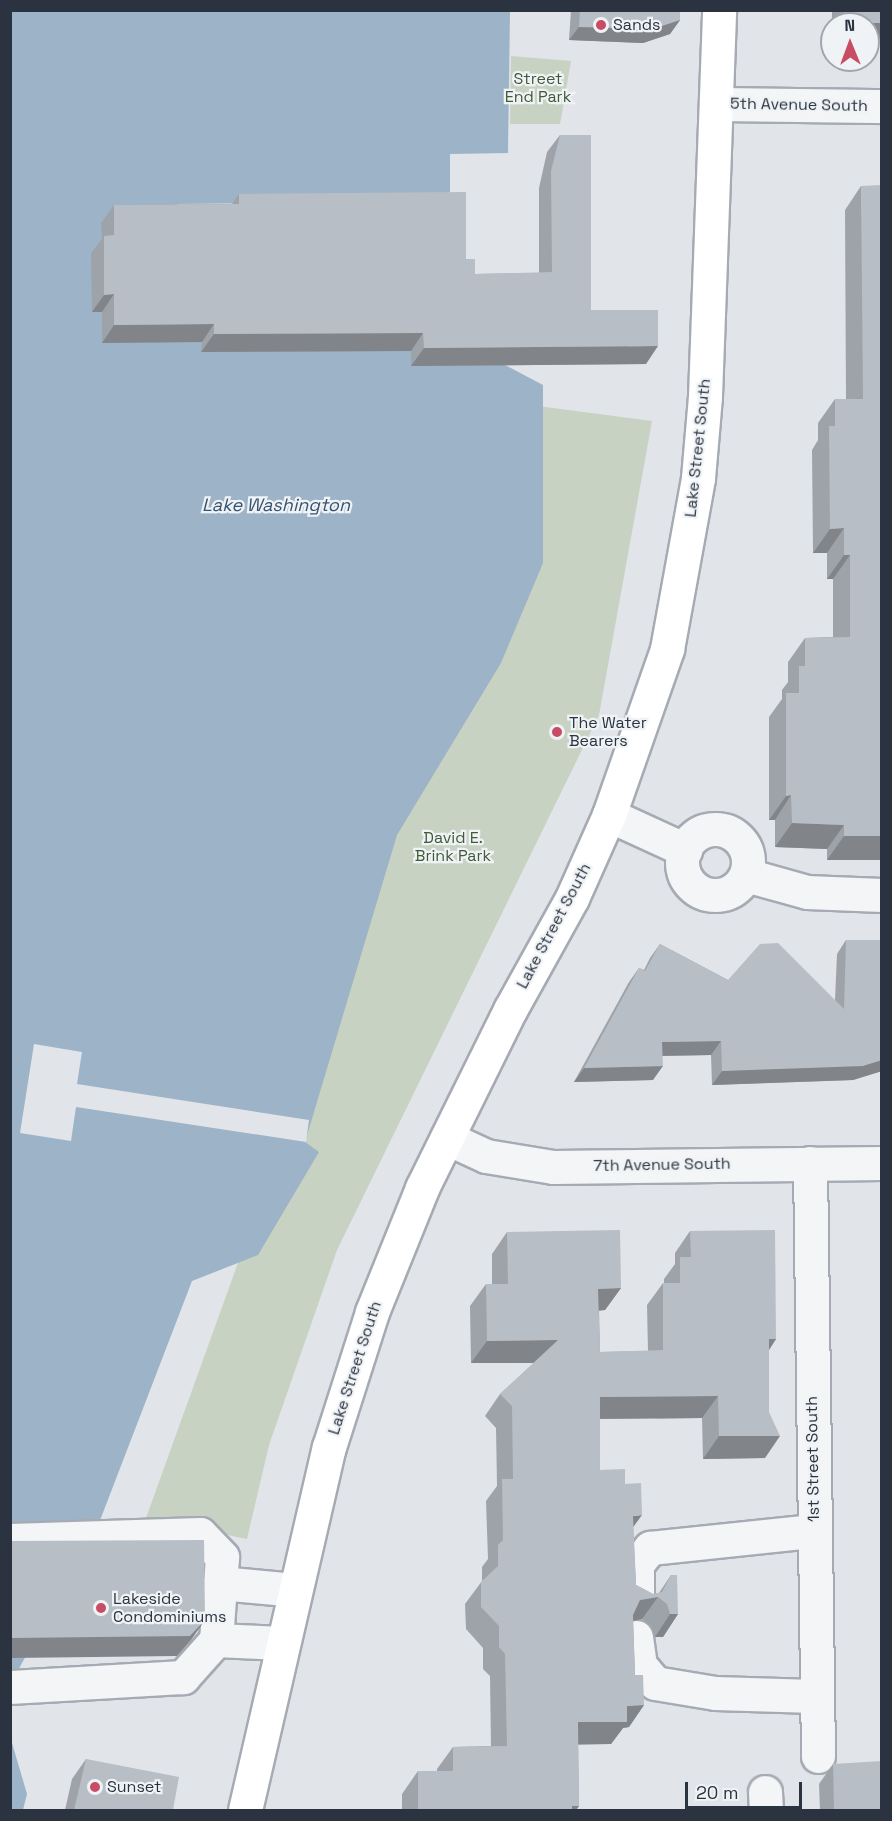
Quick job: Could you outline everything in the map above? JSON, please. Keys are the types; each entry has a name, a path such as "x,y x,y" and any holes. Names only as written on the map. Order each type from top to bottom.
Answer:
{"main road":[{"name":"Lake Street South","path":"245,1810 282,1642 329,1447 372,1312 447,1138 572,898 609,815 667,649 698,478 717,104 719,10"}],"street":[{"name":"5th Avenue South","path":"717,104 882,106"},
{"path":"609,815 685,850"},
{"path":"702,831 728,831 746,849 746,874 728,892 703,892 685,874 685,850 702,831"},
{"path":"746,874 807,892 882,895"},
{"name":"7th Avenue South","path":"447,1138 493,1157 553,1167 882,1163"},
{"name":"1st Street South","path":"810,1163 814,1696 818,1756"},
{"path":"637,1598 637,1564 650,1548 813,1531"},
{"path":"10,1540 200,1534 222,1557 216,1640 183,1677 10,1688"},
{"path":"220,1583 295,1590"},
{"path":"636,1637 640,1665 655,1683 715,1693 814,1696"},
{"path":"216,1640 282,1642"}],"green space":[{"name":"Street End Park","path":"511,56 571,61 560,124 510,124"},
{"name":"David E. Brink Park","path":"538,406 652,421 599,715 337,1250 269,1445 247,1539 146,1518 349,955"}],"water":[{"name":"Lake Washington","path":"11,11 510,11 505,365 543,385 543,563 501,663 397,835 305,1142 319,1152 258,1255 192,1281 99,1523 11,1683"},
{"path":"10,1736 27,1794 23,1810 11,1810"}],"pier":[{"path":"509,153 509,291 178,222 178,204 450,201 450,154"},
{"path":"34,1044 82,1052 77,1084 309,1120 306,1142 76,1107 71,1141 20,1133"}],"building":[{"path":"580,10 680,10 680,20 653,29 579,27"},
{"path":"844,10 882,10 882,23 880,23 880,12 844,12"},
{"path":"560,135 591,135 591,310 658,310 658,346 424,348 423,333 214,334 214,324 114,325 114,294 104,295 104,236 114,235 114,205 239,204 239,194 466,192 466,259 475,259 475,274 552,272 551,171"},
{"path":"882,185 882,836 844,836 844,825 792,823 791,795 786,796 786,693 799,693 799,666 805,666 805,638 850,637 850,555 844,555 844,528 830,529 829,426 835,426 835,399 863,399 861,186"},
{"path":"846,940 882,940 882,1060 863,1066 722,1071 721,1041 662,1042 663,1066 584,1068 639,968 645,971 660,944 728,980 760,944 778,943 844,1009"},
{"path":"620,1230 621,1288 598,1289 600,1352 663,1350 663,1283 680,1283 680,1257 691,1257 690,1231 775,1230 776,1339 769,1339 769,1412 780,1436 719,1436 718,1396 600,1397 600,1470 625,1469 625,1484 641,1483 642,1515 633,1516 636,1585 653,1594 662,1592 671,1575 677,1575 678,1614 670,1614 667,1604 658,1597 640,1600 633,1615 635,1675 643,1675 644,1705 627,1706 627,1722 578,1722 579,1806 572,1806 572,1810 418,1810 418,1771 453,1771 453,1747 507,1746 505,1654 499,1647 499,1626 481,1607 481,1582 498,1566 498,1545 503,1540 502,1479 513,1479 512,1406 500,1394 558,1340 487,1341 486,1284 508,1284 507,1232"},
{"name":"Lakeside Condominiums","path":"204,1540 205,1620 190,1636 10,1638 10,1541"},
{"path":"86,1759 179,1777 173,1810 74,1810"},
{"path":"882,1761 882,1810 834,1810 833,1764"}],"place":[{"name":"Sands","path":"601,25"},
{"name":"The Water Bearers","path":"557,732"},
{"name":"Lakeside Condominiums","path":"101,1608"},
{"name":"Sunset","path":"95,1787"}]}
